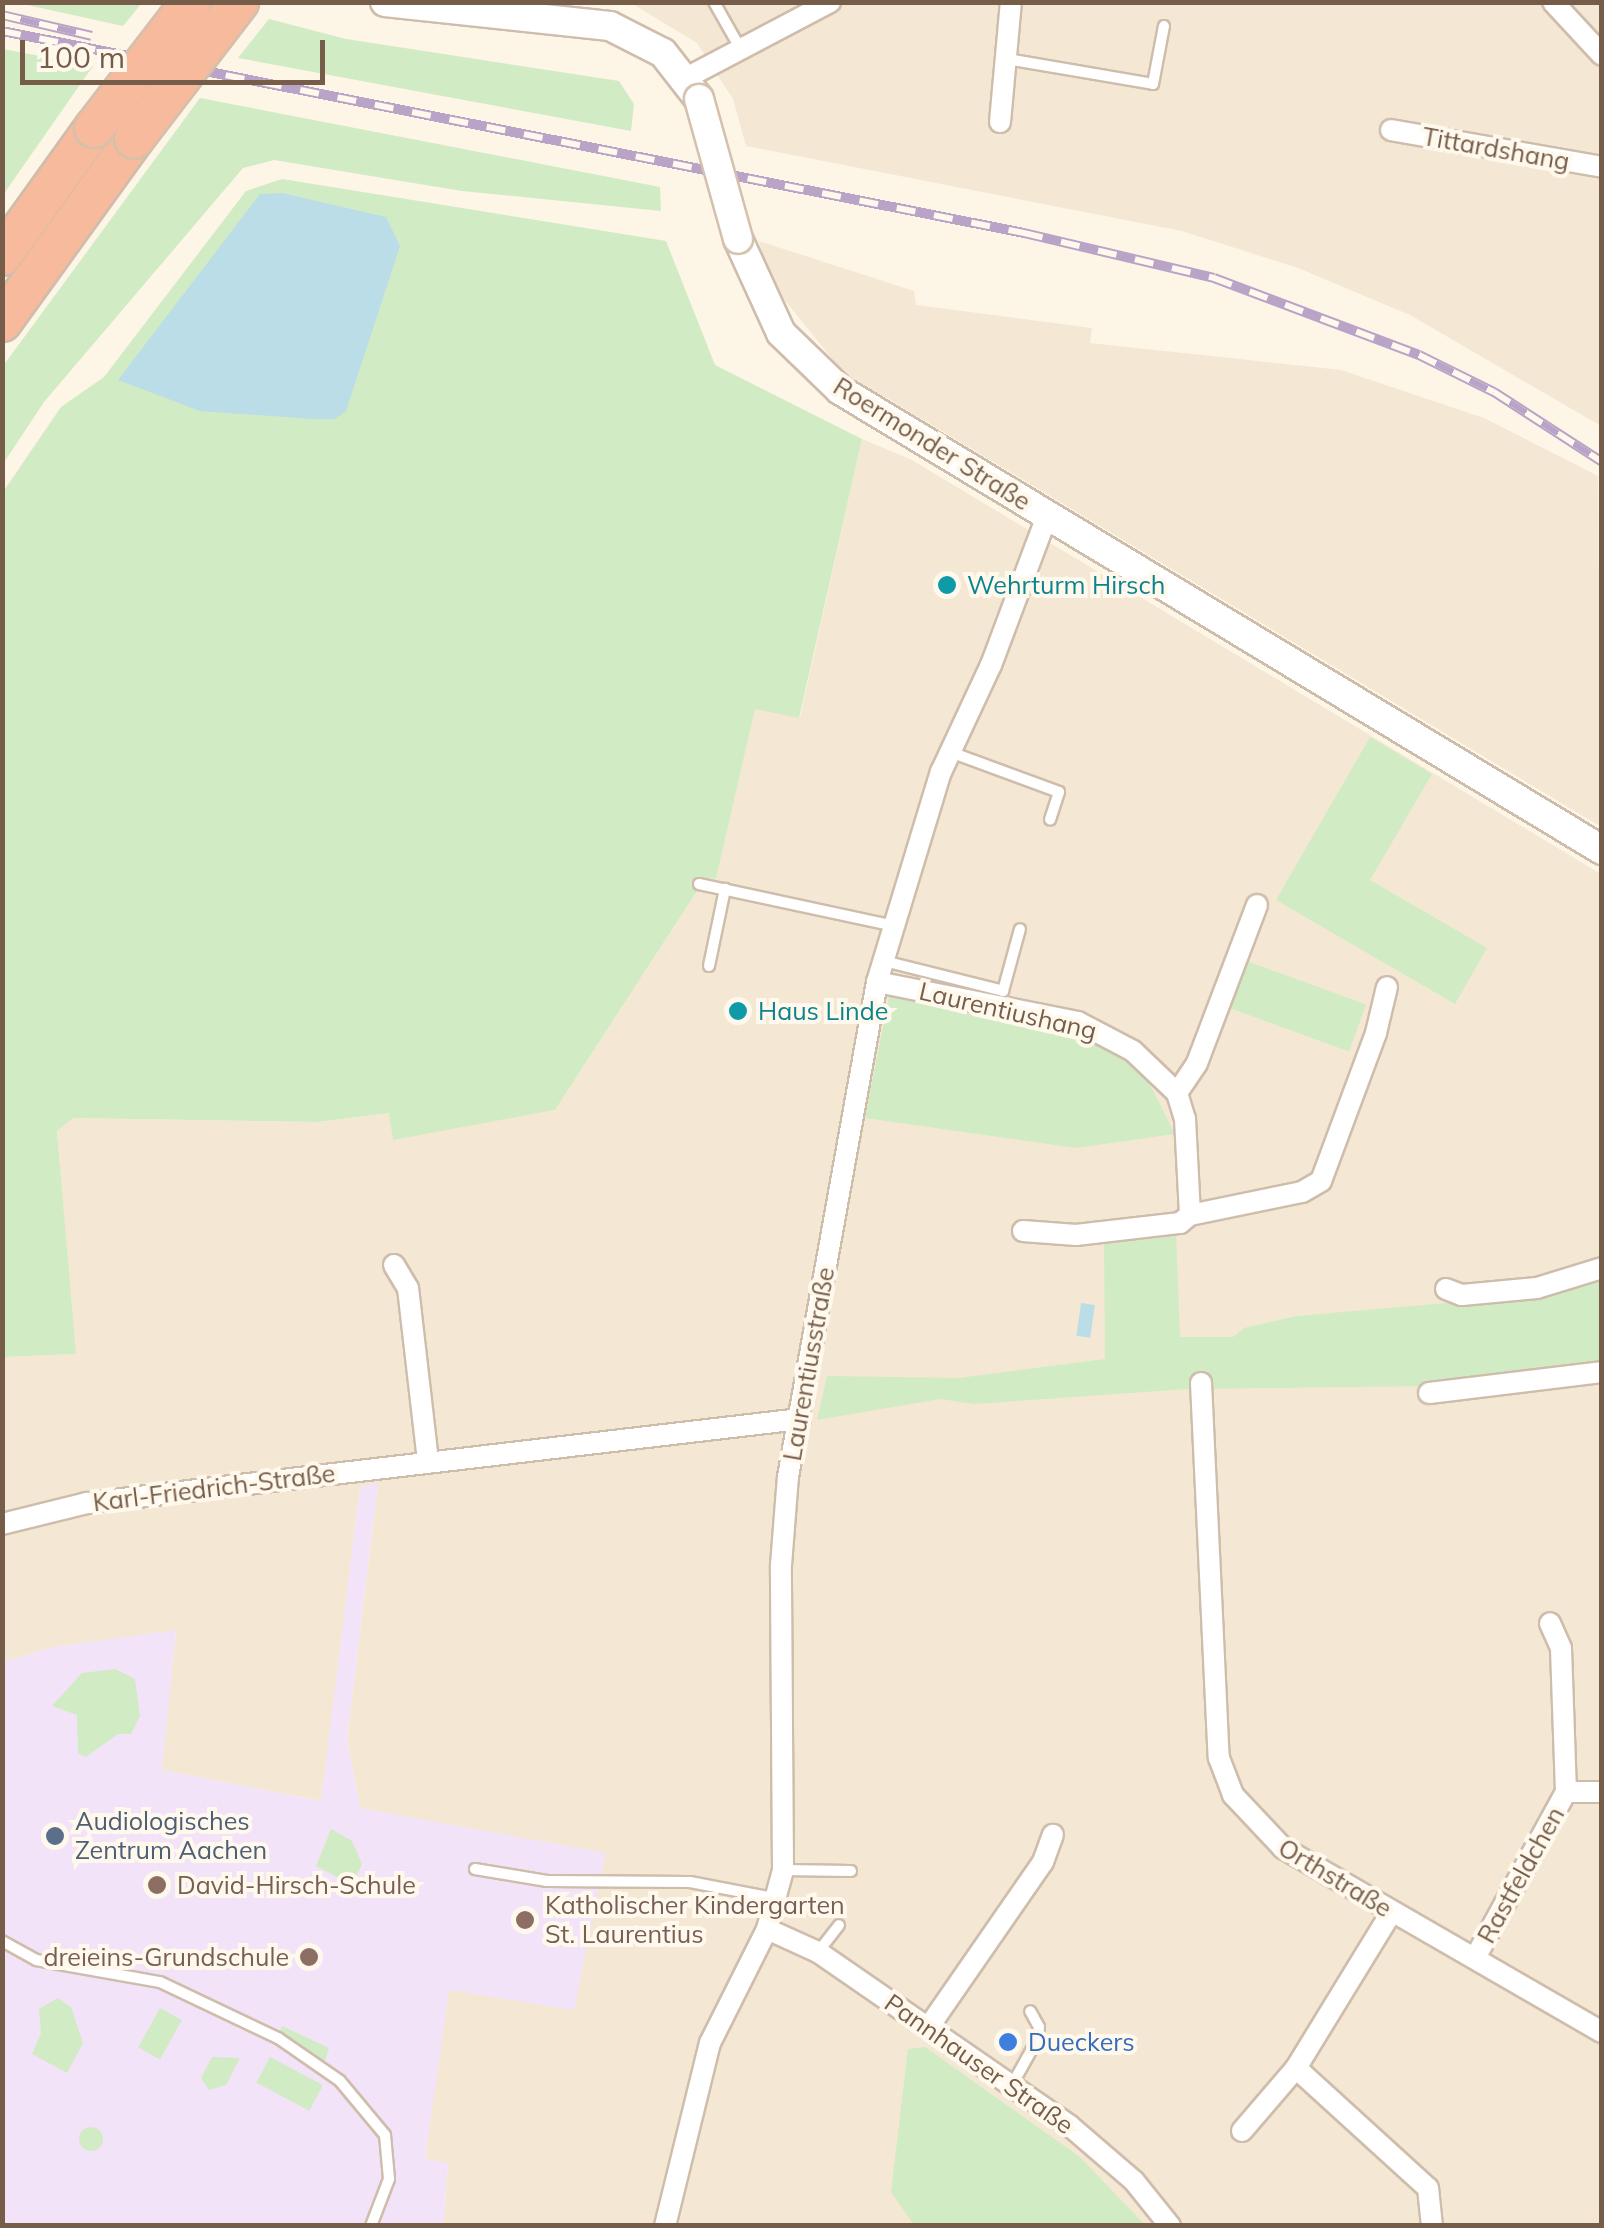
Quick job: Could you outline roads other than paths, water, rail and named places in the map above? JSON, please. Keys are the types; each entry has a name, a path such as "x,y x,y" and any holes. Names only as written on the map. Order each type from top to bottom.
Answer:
{"highway":[{"path":"2,256 191,2"},
{"path":"2,322 134,139 240,2"}],"main road":[{"path":"385,2 610,26 663,53 693,89"},
{"name":"Roermonder Straße","path":"693,89 738,238 781,333 812,366 886,419 1602,850"}],"street":[{"path":"693,89 740,48 830,2"},
{"path":"1000,122 1011,2"},
{"path":"1552,2 1602,55"},
{"name":"Tittardshang","path":"1392,130 1602,167"},
{"name":"Laurentiusstraße","path":"665,2226 710,2043 767,1930 783,1870 782,1565 800,1419 880,972 940,772 953,752 1047,516"},
{"path":"1190,1215 1185,1119 1177,1093 1197,1063 1257,905"},
{"name":"Laurentiushang","path":"880,972 1078,1022 1133,1051 1177,1093"},
{"path":"1022,1231 1076,1235 1180,1223 1190,1215 1302,1192 1321,1181 1376,1033 1387,987"},
{"path":"394,1265 408,1288 428,1461"},
{"path":"1446,1289 1462,1294 1537,1288 1601,1270"},
{"path":"1429,1394 1602,1372"},
{"name":"Orthstraße","path":"1200,1384 1219,1758 1234,1795 1260,1830 1391,1913 1602,2032"},
{"name":"Karl-Friedrich-Straße","path":"2,1524 86,1503 800,1419"},
{"name":"Rastfeldchen","path":"1475,1958 1566,1792 1562,1648 1550,1623"},
{"name":"Rastfeldchen","path":"1566,1792 1602,1792"},
{"path":"928,2028 1042,1862 1053,1835"},
{"path":"1242,2131 1296,2068 1391,1913"},
{"name":"Pannhauser Straße","path":"767,1930 818,1952 1012,2086 1134,2181 1170,2226"},
{"path":"1296,2068 1428,2188 1432,2226"}],"lane":[{"path":"714,2 740,48"},
{"path":"1007,59 1153,84 1164,26"},
{"path":"953,752 1059,792 1050,820"},
{"path":"699,884 891,925"},
{"path":"709,966 725,890"},
{"path":"880,972 1003,991 1020,929"},
{"path":"475,1869 547,1880 690,1882 774,1898"},
{"path":"783,1870 851,1871"},
{"path":"818,1952 839,1925"},
{"path":"2,1941 36,1960 160,1982 278,2038 340,2081 385,2135 390,2180 371,2226"},
{"path":"1012,2086 1037,2040 1039,2027 1030,2011"}],"water":[{"path":"282,193 386,217 400,246 346,411 335,419 313,419 200,411 118,380 260,194"},
{"path":"1081,1303 1095,1305 1090,1338 1076,1336"}],"railway":[{"path":"2,15 92,36"},
{"path":"2,31 1024,233 1214,278 1419,355 1494,392 1602,462"}],"place":[{"name":"Wehrturm Hirsch","path":"947,585"},
{"name":"Haus Linde","path":"738,1011"},
{"name":"Audiologisches Zentrum Aachen","path":"55,1836"},
{"name":"David-Hirsch-Schule","path":"157,1885"},
{"name":"Katholischer Kindergarten St. Laurentius","path":"525,1920"},
{"name":"dreieins-Grundschule","path":"309,1957"},
{"name":"Dueckers","path":"1008,2042"}]}
